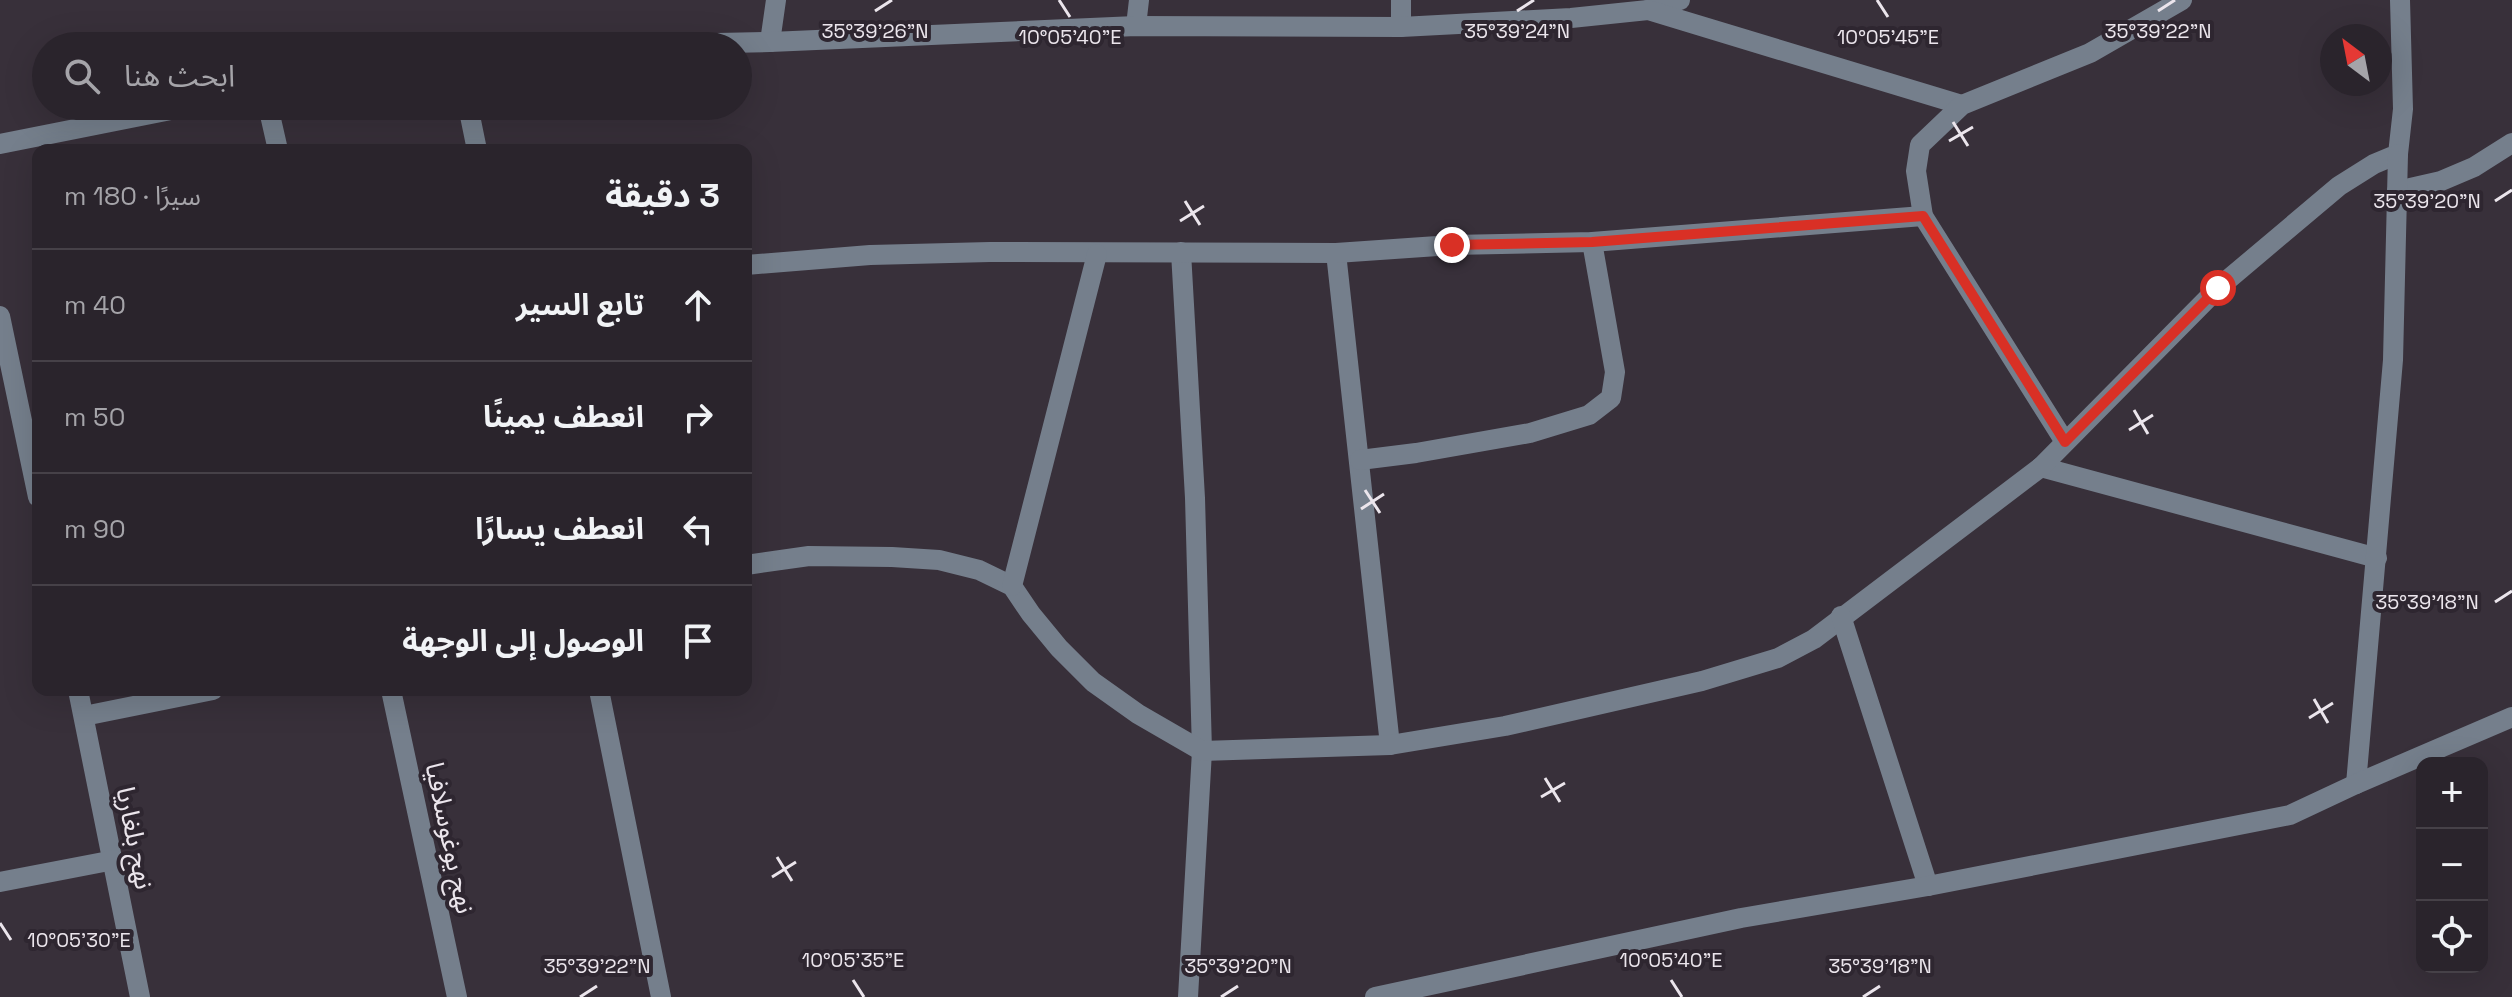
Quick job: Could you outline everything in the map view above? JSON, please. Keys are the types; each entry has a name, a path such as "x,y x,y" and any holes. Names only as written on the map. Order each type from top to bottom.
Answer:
{"street":[{"path":"770,42 776,0"},
{"path":"1136,26 1139,0"},
{"path":"1401,0 1401,27"},
{"path":"1648,10 1680,0"},
{"path":"2065,442 1923,216 1916,171 1920,145 1962,105 2090,53 2182,0"},
{"path":"2356,784 2393,360 2398,154 2403,109 2400,0"},
{"path":"752,42 1136,26 1401,27 1571,9 1648,10 1962,105"},
{"path":"0,144 121,120"},
{"path":"271,120 277,144"},
{"path":"471,120 476,144"},
{"path":"2397,191 2452,177 2512,143"},
{"path":"752,564 809,556 939,560 979,570 1012,586 1059,648 1093,682 1138,714 1202,751 1390,745 1505,726 1702,681 1778,658 1814,639 2041,467 2218,288 2339,186 2374,164 2398,154"},
{"path":"752,265 870,255 990,252 1336,253 1452,245 1592,242 1923,216"},
{"path":"1360,460 1530,433 1589,415 1611,398 1615,372 1592,242"},
{"path":"1181,252 1195,498 1202,751 1188,997"},
{"path":"1336,253 1390,745"},
{"path":"1012,586 1097,254"},
{"path":"0,316 32,468"},
{"path":"2041,467 2377,558"},
{"path":"1841,616 1928,886"},
{"name":"نهج بلغاريا","path":"79,696 140,997"},
{"path":"84,716 183,696"},
{"name":"نهج يوغوسلافيا","path":"392,696 457,997"},
{"path":"600,696 661,997"},
{"path":"1375,997 1741,918 1928,886 2290,815 2512,717"},
{"path":"0,882 114,860"}],"route":[{"path":"1452,245 1592,242 1923,216 2065,442 2218,288"}]}
